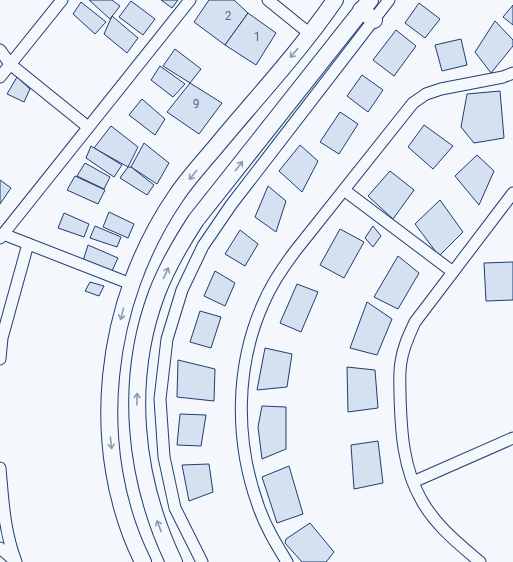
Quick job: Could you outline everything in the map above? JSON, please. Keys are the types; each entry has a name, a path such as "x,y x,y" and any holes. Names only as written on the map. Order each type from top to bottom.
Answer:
{"street":[{"path":"131,284 28,244 2,236 190,0"},
{"path":"268,0 310,34"},
{"path":"143,562 132,536 118,489 110,441 112,366 123,310 131,284 149,242 176,196 310,34 334,0"},
{"path":"174,562 150,501 142,463 138,432 137,408 140,361 144,338 158,292 181,244 196,220 368,10 389,0"},
{"path":"0,77 61,1"},
{"path":"202,562 175,508 164,457 160,399 167,339 182,290 203,246 368,10"},
{"path":"0,50 10,64 88,127"},
{"path":"287,562 272,538 258,506 247,467 242,439 241,408 246,359 252,331 263,304 281,270 303,240 412,103 426,94 441,89 503,77 513,73"},
{"path":"344,190 453,272"},
{"path":"474,560 442,529 434,519 421,500 413,482 405,458 401,427 400,363 405,342 415,322 513,194"},
{"path":"0,359 2,338 28,244"},
{"path":"413,482 513,438"},
{"path":"0,468 6,528 16,562 0,548"}],"building":[{"path":"89,0 112,0 120,6 110,19"},
{"path":"161,0 178,0 172,8"},
{"path":"209,0 234,0 248,13 225,45 194,22"},
{"path":"131,1 155,19 143,35 119,17"},
{"path":"81,2 106,22 95,34 73,14"},
{"path":"419,3 440,19 425,38 405,23"},
{"path":"513,5 513,25 503,17"},
{"path":"248,13 276,33 256,65 225,45"},
{"path":"112,16 138,38 127,53 104,34"},
{"path":"495,21 513,40 513,46 491,73 475,52"},
{"path":"396,30 416,46 394,76 373,60"},
{"path":"461,39 467,65 442,71 435,45"},
{"path":"175,49 201,69 190,83 163,66"},
{"path":"160,66 185,84 173,97 151,80"},
{"path":"362,75 383,90 368,112 347,96"},
{"path":"17,77 30,89 24,102 7,94"},
{"path":"190,83 222,103 199,134 167,112"},
{"path":"500,91 504,138 474,143 461,127 467,94"},
{"path":"142,99 165,119 155,135 129,115"},
{"path":"340,112 358,124 339,154 320,142"},
{"path":"424,125 453,146 433,169 408,147"},
{"path":"111,126 138,147 128,167 94,148"},
{"path":"144,143 169,163 157,184 131,167"},
{"path":"300,145 318,161 302,192 279,171"},
{"path":"91,146 122,165 114,177 86,158"},
{"path":"477,155 494,171 479,205 455,176"},
{"path":"85,163 110,177 104,189 77,176"},
{"path":"128,167 131,167 154,185 147,195 120,178"},
{"path":"390,171 414,190 393,219 368,196"},
{"path":"75,176 105,190 98,204 67,190"},
{"path":"0,180 11,188 0,204"},
{"path":"268,186 286,201 276,232 255,217"},
{"path":"440,200 463,232 439,256 415,224"},
{"path":"109,212 134,224 128,238 103,227"},
{"path":"64,213 89,224 84,237 58,228"},
{"path":"95,226 121,237 117,247 90,238"},
{"path":"373,226 381,236 373,247 365,238"},
{"path":"340,229 364,242 344,278 320,265"},
{"path":"240,230 258,244 245,266 225,254"},
{"path":"88,245 118,258 111,273 83,261"},
{"path":"398,256 419,273 398,309 374,297"},
{"path":"513,262 513,300 486,301 484,263"},
{"path":"215,271 235,283 225,306 204,296"},
{"path":"90,282 104,286 99,296 85,291"},
{"path":"297,284 318,292 301,332 280,323"},
{"path":"367,302 392,319 377,355 350,348"},
{"path":"200,311 221,317 211,348 190,342"},
{"path":"265,348 292,354 287,387 257,390"},
{"path":"178,360 215,369 214,401 177,397"},
{"path":"347,367 375,370 378,408 348,412"},
{"path":"262,406 286,407 286,449 262,459 258,427"},
{"path":"180,414 206,415 201,446 177,445"},
{"path":"378,441 383,483 354,489 351,445"},
{"path":"209,464 213,492 189,501 182,465"},
{"path":"289,466 303,514 277,523 262,477"},
{"path":"310,523 334,552 326,562 302,562 285,543 286,539"}]}
